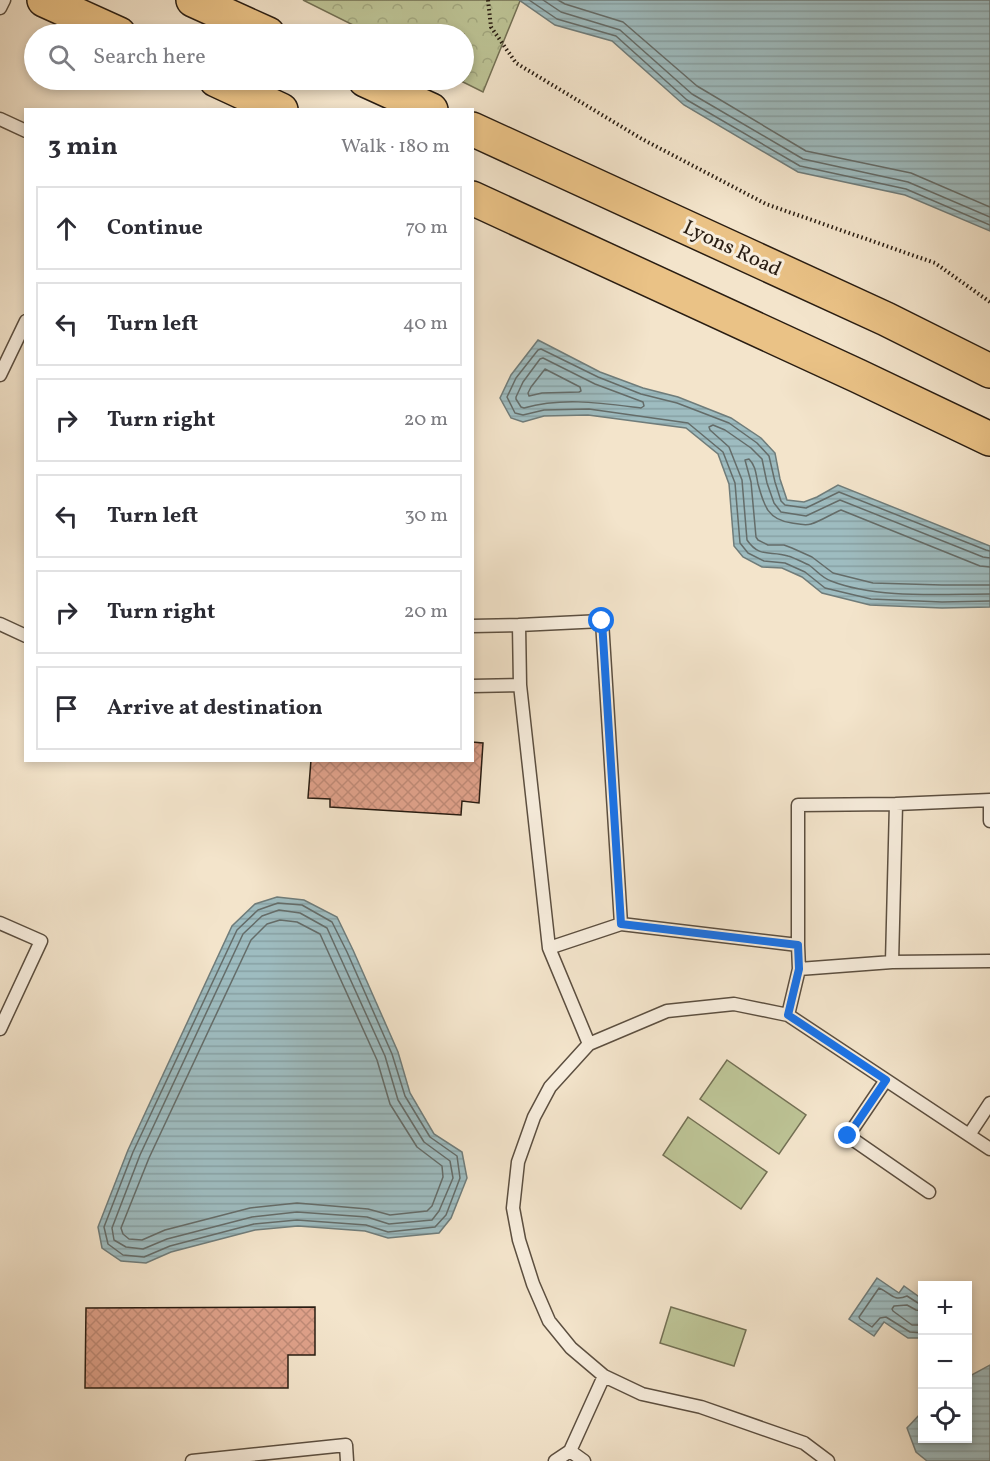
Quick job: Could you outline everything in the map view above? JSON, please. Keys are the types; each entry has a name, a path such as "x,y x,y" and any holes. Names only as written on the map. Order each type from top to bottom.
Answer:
{"main road":[{"path":"44,0 97,24"},
{"path":"193,0 246,24"},
{"path":"238,90 277,108"},
{"path":"387,90 426,108"},
{"name":"Lyons Road","path":"474,130 886,319 990,371"},
{"path":"474,199 990,439"}],"lane":[{"path":"0,8 4,0"},
{"path":"0,119 24,130"},
{"path":"0,375 24,325"},
{"path":"474,626 602,621 621,924"},
{"path":"0,624 24,635"},
{"path":"519,625 520,685 549,948 588,1044"},
{"path":"474,686 520,685"},
{"path":"788,1015 799,969 798,806 990,800 990,821"},
{"path":"892,962 896,804"},
{"path":"0,923 41,941 0,1029"},
{"path":"549,948 621,924 798,945"},
{"path":"799,969 892,962 990,961"},
{"path":"828,1461 804,1443 701,1407 642,1394 604,1376 571,1348 549,1321 533,1284 519,1240 513,1208 518,1162 534,1117 549,1086 588,1044 667,1011 734,1004 788,1015 990,1149"},
{"path":"886,1080 848,1136 929,1192"},
{"path":"969,1135 990,1102"},
{"path":"555,1461 570,1451 604,1376"},
{"path":"192,1461 346,1445 347,1461"},
{"path":"570,1451 584,1461"}],"path":[{"path":"489,0 491,27 516,63 550,84 642,139 766,204 935,263 990,302"}],"green space":[{"path":"303,0 520,1 483,92 474,88 474,24 351,24"},
{"path":"727,1060 806,1115 779,1154 700,1099"},
{"path":"688,1117 767,1172 741,1209 663,1155"},
{"path":"671,1307 746,1330 734,1366 660,1343"}],"water":[{"path":"519,0 990,0 990,231 905,195 798,172 684,105 612,41 555,25"},
{"path":"538,340 600,372 643,388 678,397 731,418 761,438 775,453 787,500 804,502 838,485 990,546 990,607 870,605 822,593 802,577 782,568 762,567 743,557 734,546 729,484 718,454 686,428 588,415 544,416 523,422 511,418 500,398 511,375"},
{"path":"277,897 304,900 337,917 398,1052 410,1093 434,1134 462,1152 467,1178 451,1218 439,1233 388,1238 365,1231 298,1226 255,1230 171,1252 146,1263 121,1261 102,1248 98,1227 128,1150 232,926 255,904"},
{"path":"877,1278 899,1293 904,1286 918,1296 918,1338 908,1338 884,1322 874,1336 849,1319"},
{"path":"990,1365 990,1461 927,1461 916,1452 907,1428 918,1416 918,1443 972,1443 972,1375"}],"building":[{"path":"474,742 483,743 479,803 462,801 461,815 330,807 330,799 308,798 311,762 474,762"},
{"path":"315,1307 315,1355 288,1355 288,1388 85,1388 86,1308"}],"route":[{"path":"602,621 621,924 798,945 799,969 788,1015 886,1080 848,1136"}]}
